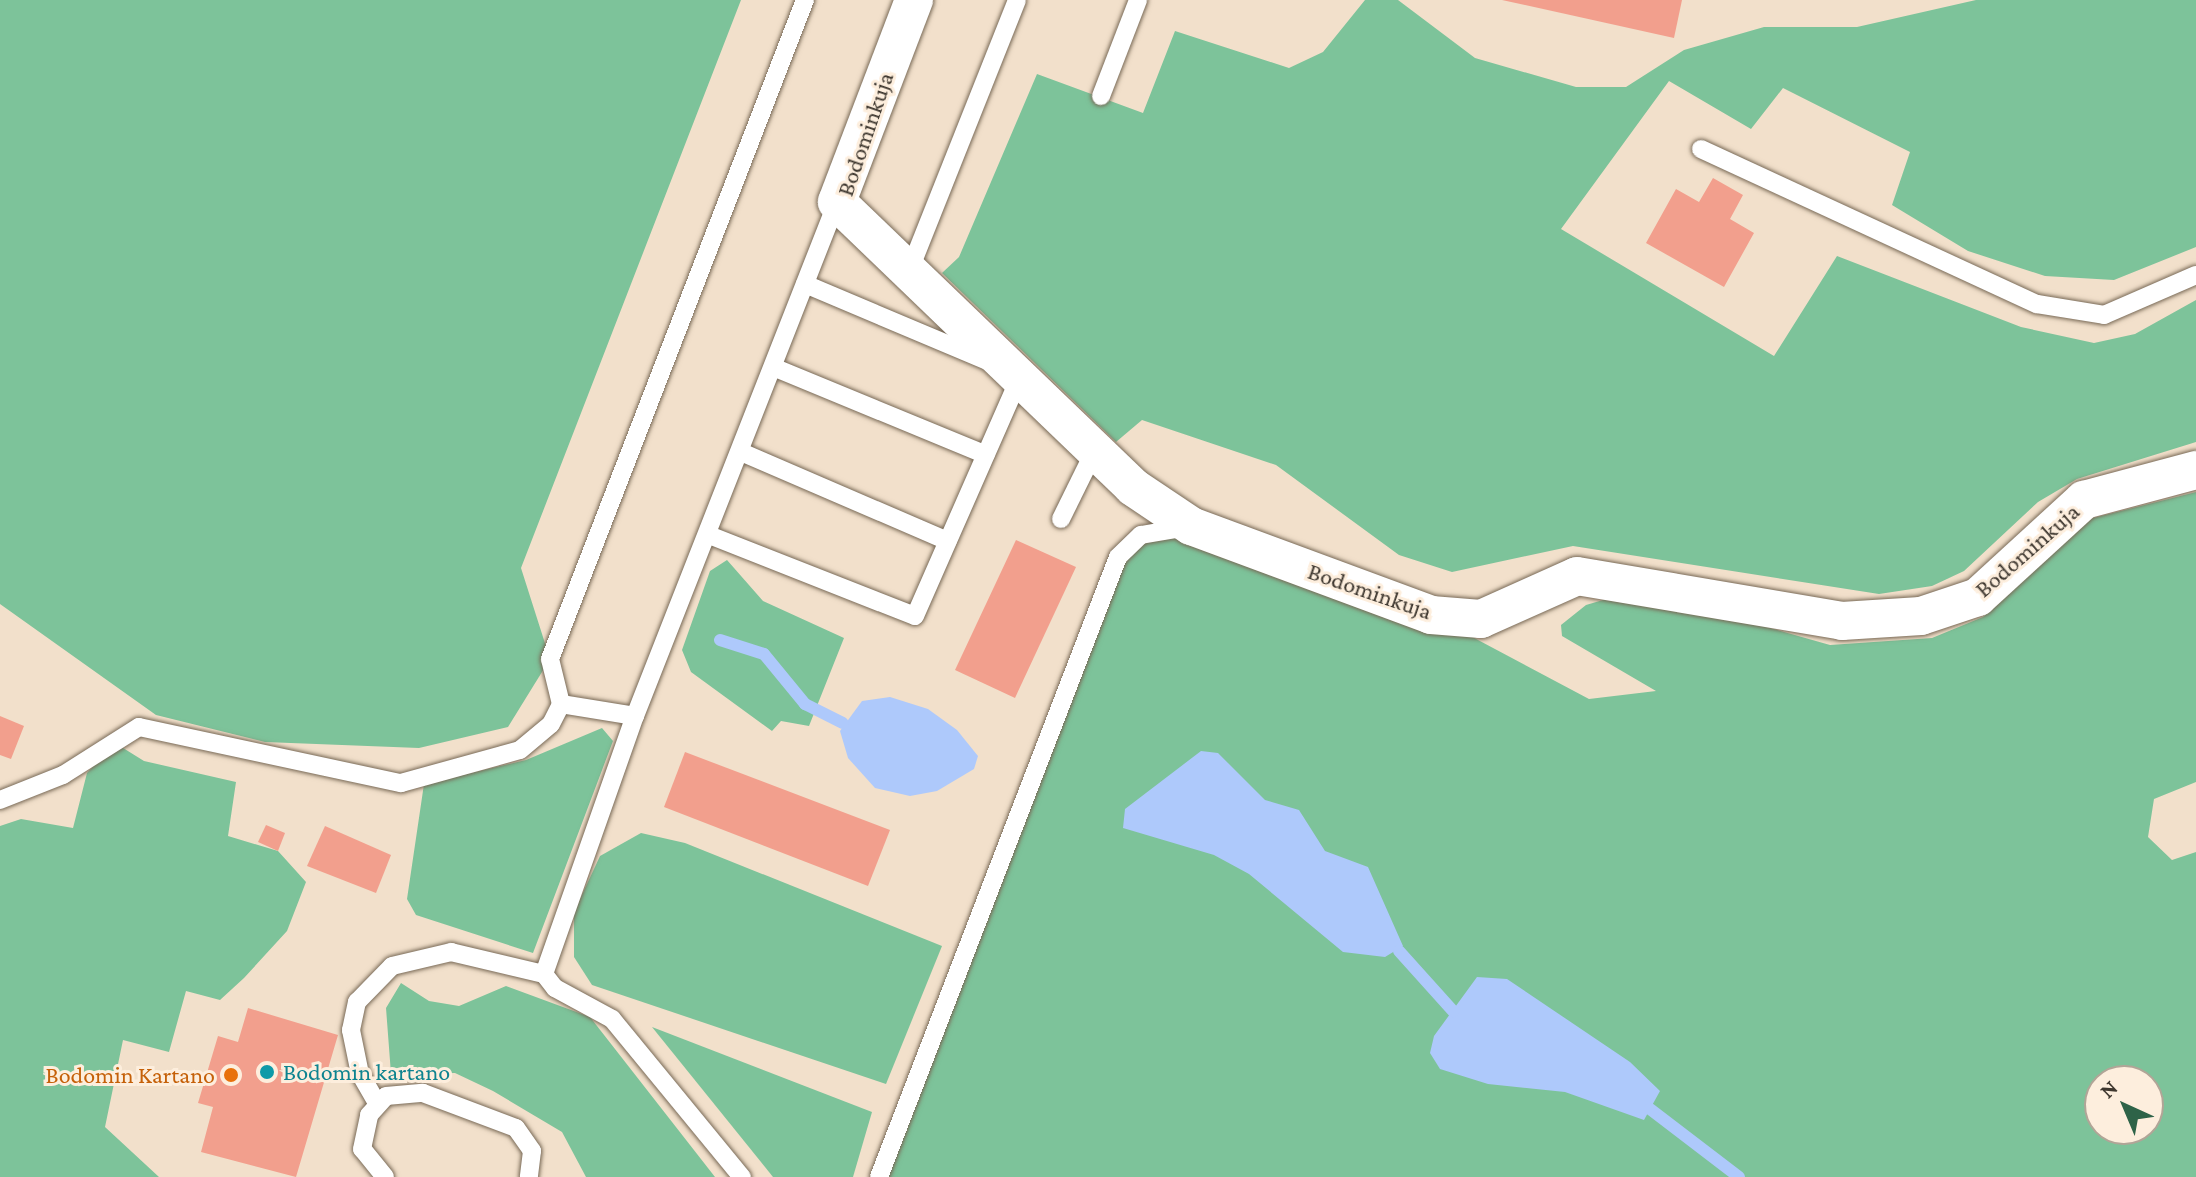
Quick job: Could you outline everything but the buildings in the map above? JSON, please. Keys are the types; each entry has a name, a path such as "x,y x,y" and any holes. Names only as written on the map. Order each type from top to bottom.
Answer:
{"street":[{"name":"Bodominkuja","path":"914,0 837,202 1021,375 1093,454 1191,526 1431,615 1481,619 1577,576 1842,621 1921,616 1978,597 2084,500 2196,470"}],"lane":[{"path":"0,800 63,775 139,727 401,783 520,750 551,724 561,704 550,659 805,0"},
{"path":"910,269 1017,0"},
{"path":"1101,96 1138,0"},
{"path":"1701,149 2037,304 2104,315 2196,275"},
{"path":"544,974 635,716 709,535 837,202"},
{"path":"709,535 915,616 1021,375 805,284"},
{"path":"773,367 986,455"},
{"path":"741,452 948,541"},
{"path":"1061,519 1093,454"},
{"path":"879,1177 1118,557 1141,535 1191,526"},
{"path":"561,704 635,716"},
{"path":"385,1177 362,1149 377,1103 360,1074 351,1030 357,1002 392,966 451,952 544,974 555,988 612,1019 742,1177"},
{"path":"377,1103 423,1093 499,1117 532,1151 529,1177"}],"green space":[{"path":"0,0 741,0 521,568 550,659 508,727 419,748 265,742 156,715 0,604"},
{"path":"1365,0 1398,0 1475,58 1576,87 1626,87 1684,50 1764,27 1857,27 1976,0 2196,0 2196,247 2114,280 2045,276 1968,251 1892,205 1910,152 1783,88 1751,129 1669,81 1561,229 1774,356 1837,256 2021,327 2094,343 2135,334 2196,300 2196,442 2077,479 2038,502 1964,571 1932,586 1879,594 1573,546 1452,572 1399,555 1276,465 1142,420 1116,442 942,273 959,257 1037,74 1143,113 1175,31 1289,68 1323,52"},
{"path":"2196,492 2196,782 2154,799 2148,837 2172,860 2196,852 2196,1177 879,1177 1098,607 1141,535 1191,526 1431,615 1589,699 1656,691 1562,636 1561,625 1586,605 1620,595 1669,599 1830,645 1932,638 1983,617 2089,519"},
{"path":"727,560 763,601 844,638 809,726 781,721 772,731 691,672 682,650 710,571"},
{"path":"602,728 613,741 533,953 416,915 407,899 424,784 526,760"},
{"path":"115,743 144,761 236,782 228,836 278,851 306,882 287,931 220,1000 186,991 169,1052 123,1040 105,1127 159,1177 0,1177 0,826 21,819 73,828 87,773"},
{"path":"641,833 685,843 942,946 886,1084 592,985 574,957 574,912 600,856"},
{"path":"401,983 429,1001 459,1006 506,986 590,1017 715,1177 586,1177 562,1132 493,1091 455,1073 391,1074 386,1008"},
{"path":"652,1027 872,1112 853,1177 773,1177"}],"water":[{"path":"890,697 928,709 957,730 978,756 974,769 937,791 910,796 875,788 848,758 840,731 862,701"},
{"path":"1201,751 1218,753 1265,800 1299,810 1325,851 1368,867 1403,946 1385,957 1343,952 1249,874 1214,855 1123,828 1125,809"},
{"path":"1477,977 1507,979 1630,1062 1660,1091 1644,1120 1565,1092 1488,1084 1440,1069 1430,1053 1434,1036"}],"waterway":[{"path":"720,640 764,654 805,704 843,723"},
{"path":"1399,951 1453,1011"},
{"path":"1650,1109 1739,1177"}],"place":[{"name":"Bodomin kartano","path":"267,1072"},
{"name":"Bodomin Kartano","path":"231,1075"}]}
